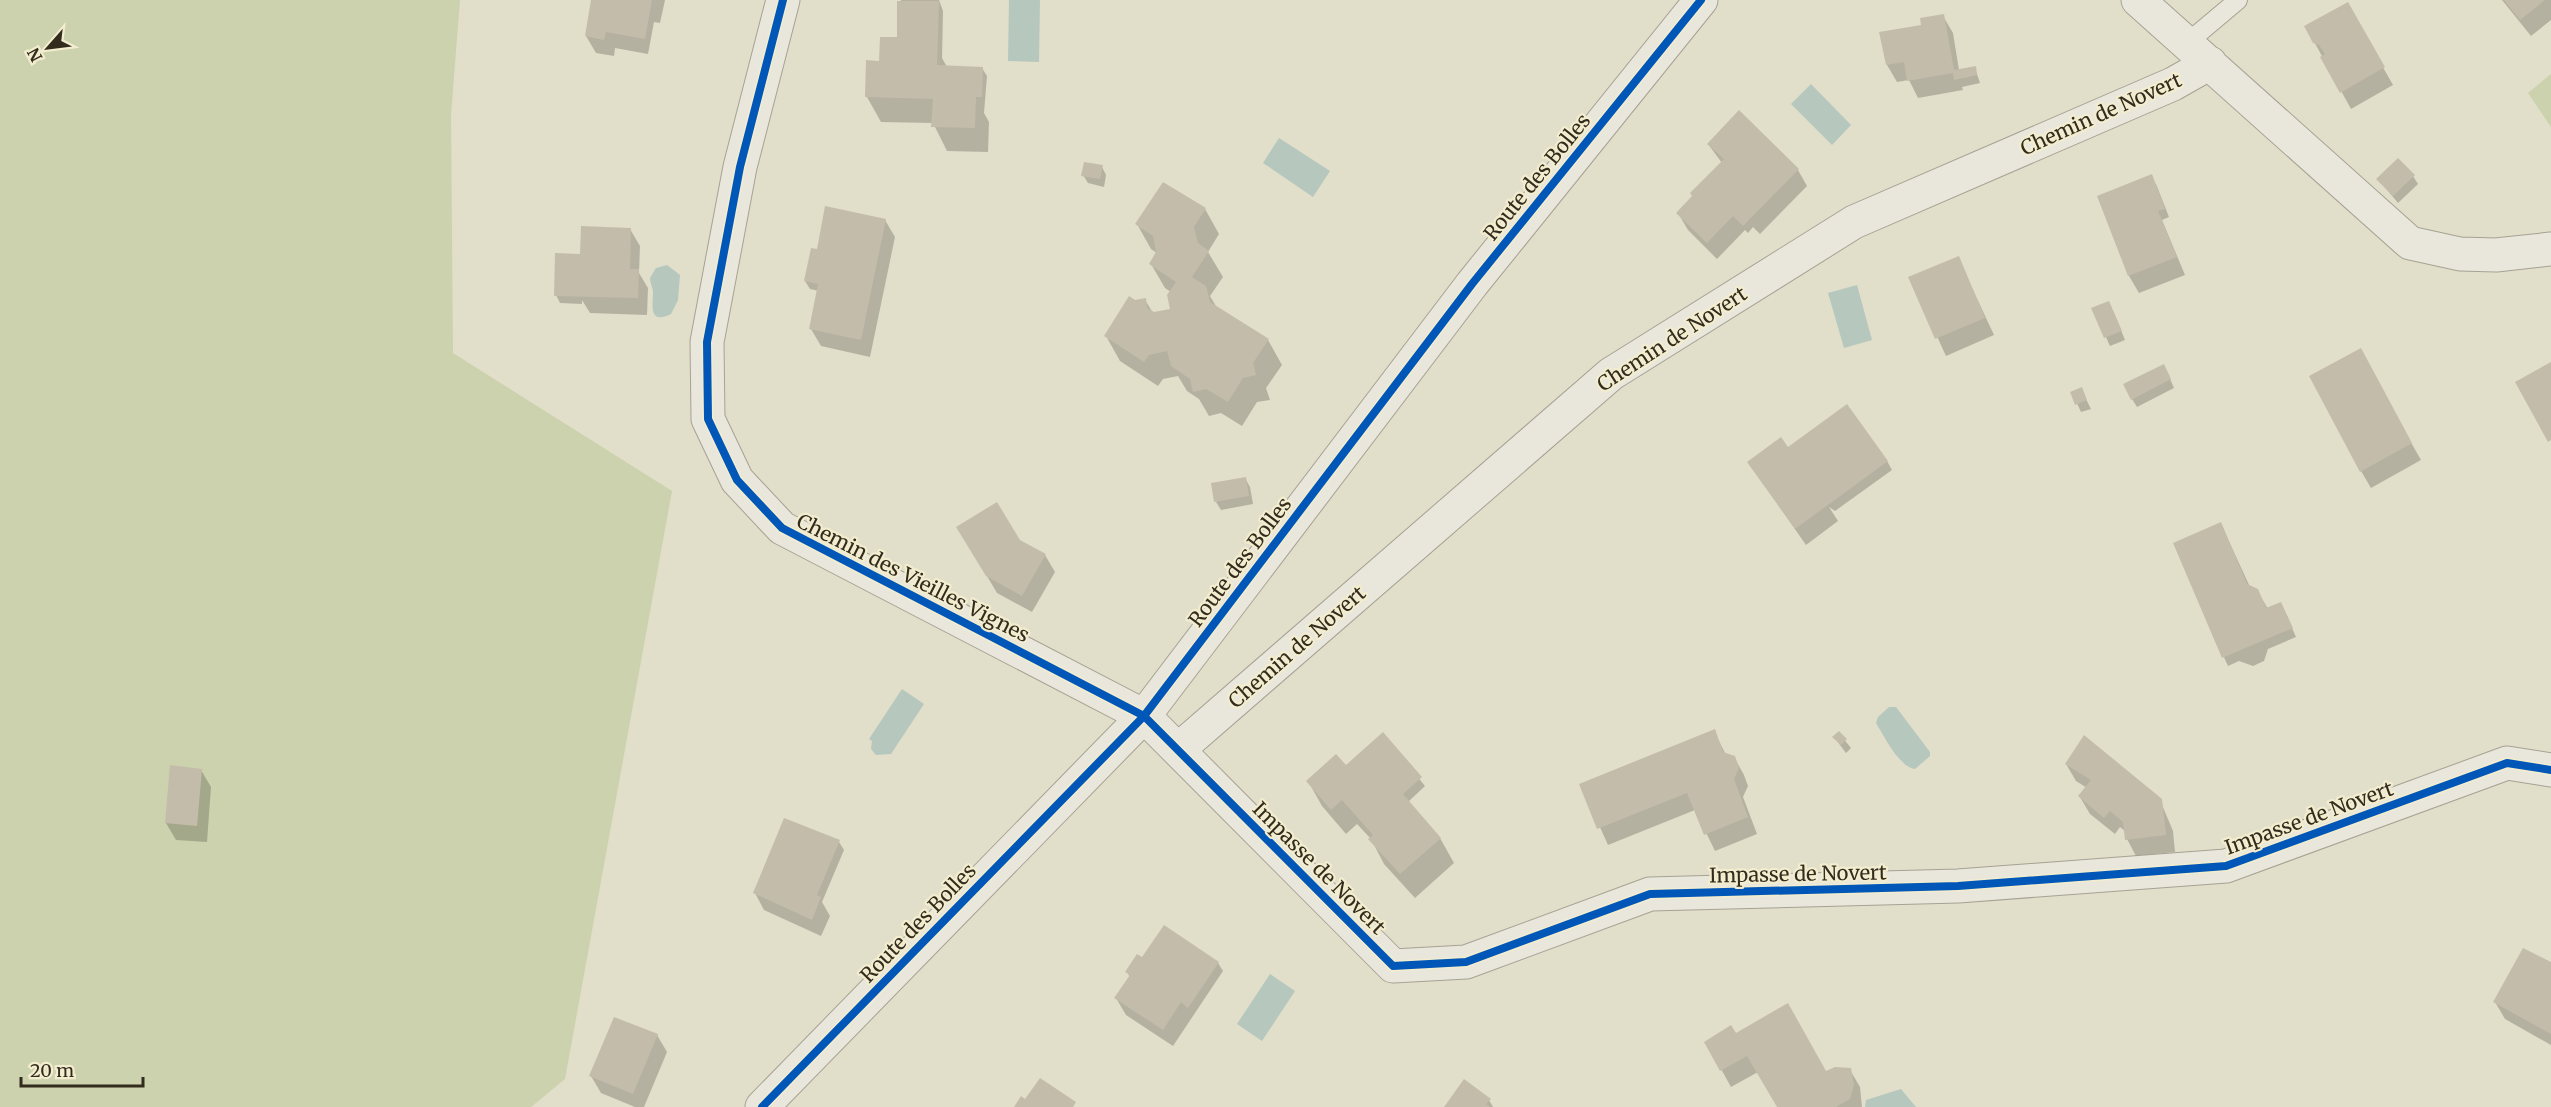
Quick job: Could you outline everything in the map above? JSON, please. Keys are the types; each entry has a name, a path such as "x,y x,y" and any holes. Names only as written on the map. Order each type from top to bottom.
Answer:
{"street":[{"name":"Chemin des Vieilles Vignes","path":"783,0 740,167 707,342 708,419 737,480 782,528 1144,716"},
{"name":"Route des Bolles","path":"773,1103 1144,716 1472,284 1701,0"},
{"name":"Chemin de Novert","path":"2138,0 2410,243 2460,254 2496,255 2551,249"},
{"name":"Chemin de Novert","path":"1179,750 1611,374 1854,222 2173,84 2198,53"},
{"name":"Impasse de Novert","path":"1144,716 1393,966 1466,962 1650,894 1958,886 2226,866 2507,764 2551,770"}],"lane":[{"path":"2198,53 2238,0"}],"green space":[{"path":"0,0 460,0 451,115 453,353 672,491 565,1079 531,1107 0,1107"},
{"path":"2551,74 2551,127 2528,93"}],"shaded area":[{"path":"1009,0 1040,0 1039,62 1008,61"},
{"path":"1811,84 1851,125 1832,145 1791,104"},
{"path":"1279,138 1330,171 1313,197 1263,163"},
{"path":"667,265 680,275 678,300 671,314 658,317 653,312 653,291 650,278 656,268"},
{"path":"1857,285 1872,340 1844,348 1828,293"},
{"path":"902,689 924,704 891,754 876,755 871,749 872,741 869,739"},
{"path":"1889,707 1896,707 1930,752 1930,756 1915,769 1903,763 1876,723 1878,717"},
{"path":"1270,974 1295,991 1262,1041 1237,1024"},
{"path":"1901,1089 1916,1107 1865,1107 1866,1100"}],"building":[{"path":"591,0 652,0 645,39 606,32 604,40 585,36"},
{"path":"2504,0 2545,0 2520,20"},
{"path":"897,1 939,1 937,65 983,67 982,97 976,97 975,128 931,127 933,99 865,97 866,60 879,61 880,37 897,37"},
{"path":"2348,2 2385,67 2340,93 2320,57 2325,54 2319,45 2313,43 2304,26"},
{"path":"1944,14 1954,70 1976,66 1977,75 1954,80 1953,73 1907,81 1904,62 1886,65 1879,32 1921,25 1920,18"},
{"path":"1739,110 1799,169 1743,226 1733,216 1707,243 1676,213 1692,196 1690,193 1724,159 1707,144"},
{"path":"2398,158 2415,175 2393,196 2376,179"},
{"path":"1084,162 1103,165 1100,179 1081,176"},
{"path":"2152,174 2165,209 2158,211 2177,257 2128,276 2097,196"},
{"path":"1163,182 1206,208 1194,227 1198,243 1209,251 1192,277 1206,286 1210,302 1269,339 1253,363 1256,375 1243,378 1228,402 1206,389 1193,392 1190,379 1171,366 1167,351 1149,355 1144,362 1104,336 1129,296 1135,300 1146,298 1147,308 1154,312 1170,309 1167,295 1176,282 1149,264 1156,252 1153,236 1135,224"},
{"path":"825,206 886,219 861,340 809,329 818,284 804,281 811,248 817,249"},
{"path":"581,226 631,228 630,269 639,269 638,298 554,296 555,253 580,254"},
{"path":"1959,256 1985,318 1935,339 1908,277"},
{"path":"2109,301 2122,331 2104,338 2091,308"},
{"path":"2361,348 2412,443 2360,472 2309,376"},
{"path":"2551,362 2551,440 2548,442 2515,382"},
{"path":"2164,364 2171,379 2131,400 2123,384"},
{"path":"2082,387 2087,400 2075,405 2070,392"},
{"path":"1847,404 1888,461 1795,529 1747,462 1781,437 1788,447"},
{"path":"1246,477 1249,496 1214,502 1211,483"},
{"path":"997,502 1020,540 1046,554 1022,596 986,576 956,527"},
{"path":"2221,522 2247,584 2258,589 2266,608 2281,602 2293,628 2222,658 2173,543"},
{"path":"1715,729 1723,752 1735,756 1739,768 1734,779 1748,817 1704,835 1687,793 1597,829 1579,784"},
{"path":"1839,731 1847,739 1841,745 1832,737"},
{"path":"1383,732 1422,777 1403,794 1441,838 1400,874 1368,839 1373,835 1342,800 1331,810 1306,781 1336,754 1346,765"},
{"path":"2084,735 2162,799 2166,835 2125,840 2123,822 2110,811 2104,818 2078,796 2091,780 2065,764"},
{"path":"170,765 202,769 197,826 165,823"},
{"path":"784,818 840,840 817,895 821,897 812,920 753,893"},
{"path":"1164,925 1219,962 1188,1008 1181,1002 1163,1030 1114,998 1130,975 1125,972 1137,954 1142,957"},
{"path":"2523,948 2551,962 2551,1034 2493,1002"},
{"path":"1788,1003 1826,1071 1835,1067 1851,1068 1854,1085 1850,1099 1836,1107 1777,1107 1747,1056 1720,1071 1704,1042 1731,1025 1736,1033"},
{"path":"614,1017 658,1034 633,1094 589,1076"},
{"path":"1040,1078 1076,1102 1073,1107 1014,1107 1021,1096 1025,1099"},
{"path":"1464,1079 1491,1099 1486,1104 1490,1107 1444,1107"}],"cycle path":[{"path":"783,0 740,167 707,342 708,419 737,480 782,528 1144,716 1393,966 1466,962 1650,894 1958,886 2226,866 2507,763 2551,770"},
{"path":"762,1107 1144,716 1472,284 1701,0"}]}
